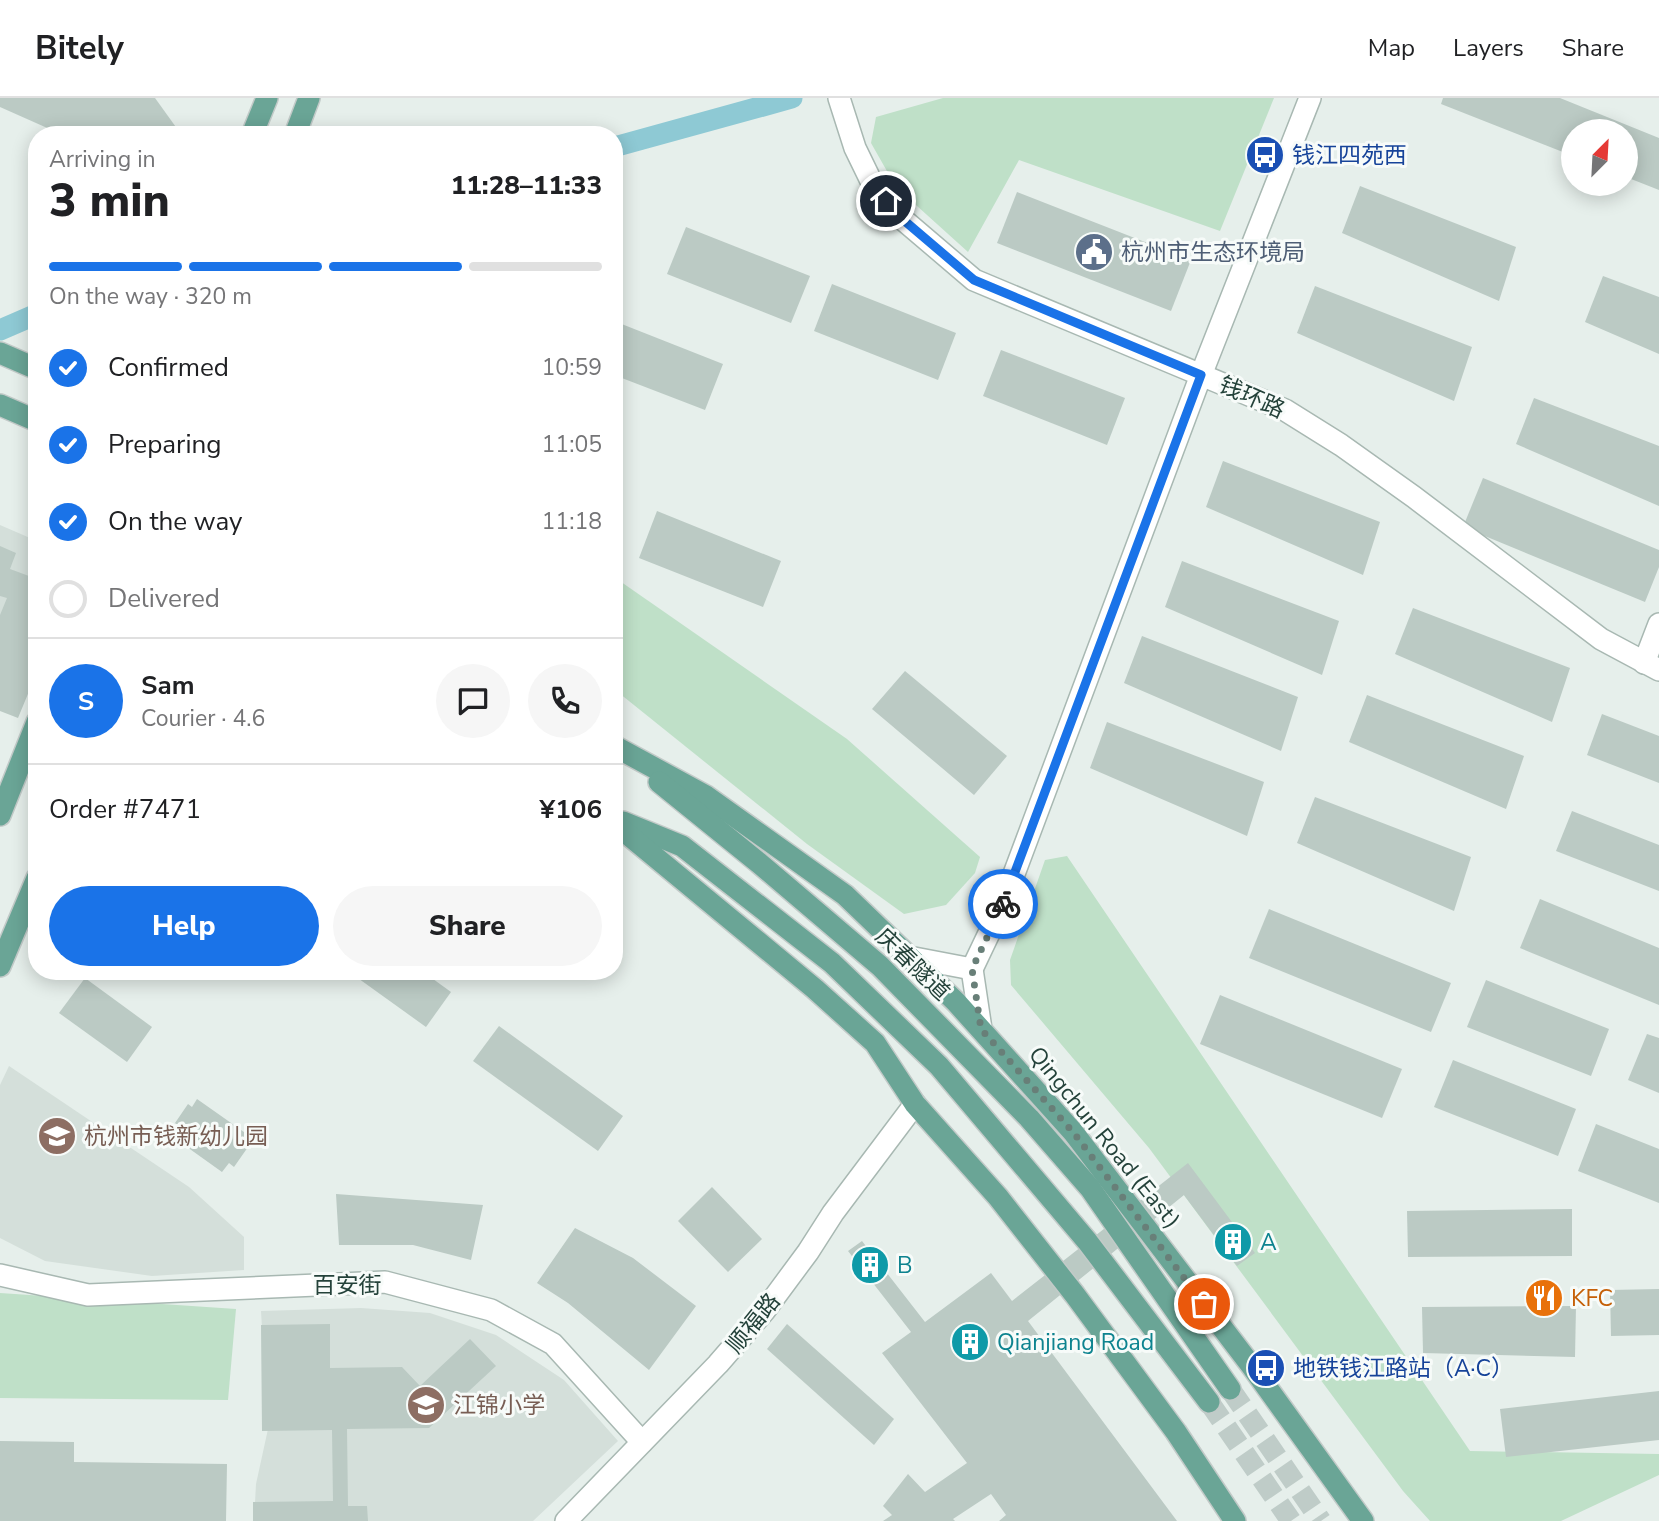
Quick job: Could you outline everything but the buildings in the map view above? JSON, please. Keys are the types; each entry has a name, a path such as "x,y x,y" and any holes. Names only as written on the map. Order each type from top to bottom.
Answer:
{"main road":[{"path":"256,126 267,98"},
{"path":"298,126 309,98"},
{"path":"5,355 28,365"},
{"path":"0,405 28,417"},
{"path":"0,815 28,745"},
{"name":"Qingchun Road (East)","path":"623,751 706,796 845,895 956,1002 1073,1132 1253,1368 1363,1521"},
{"name":"庆春隧道","path":"623,753 760,863 880,966 1029,1118 1090,1188 1230,1389"},
{"path":"623,824 682,846 832,963 939,1066 1087,1241 1209,1402"},
{"path":"623,829 875,1043 915,1104 998,1197 1075,1295 1176,1432 1235,1521"},
{"path":"0,966 28,899"}],"street":[{"path":"981,1029 972,969 1002,906 1201,375 1310,98"},
{"name":"钱环路","path":"841,106 855,148 873,185 900,217 974,280 1285,410 1341,446 1601,639 1652,667"},
{"path":"1652,667 1659,624"},
{"path":"909,957 972,969"},
{"name":"顺福路","path":"566,1521 719,1364 765,1310 833,1213 915,1104"},
{"name":"百安街","path":"0,1275 88,1295 385,1282 491,1310 553,1344 642,1441"}],"shaded area":[{"path":"0,525 28,537 28,588 0,657"},
{"name":"杭州市钱新幼儿园","path":"9,1066 189,1187 244,1237 244,1270 152,1276 45,1261 0,1238 0,1085"},
{"name":"江锦小学","path":"361,1308 430,1313 496,1335 564,1380 618,1441 533,1521 254,1521 256,1484 268,1429 261,1311"}],"green space":[{"path":"943,98 1274,98 1220,231 1019,160 968,252 896,187 871,143 876,117"},
{"path":"623,583 847,739 980,857 975,873 946,905 904,914 807,844 623,696"},
{"path":"1067,856 1470,1451 1659,1454 1659,1475 1561,1521 1430,1521 1403,1491 1149,1148 1011,985 1010,960 1045,860"},
{"path":"0,1293 236,1309 228,1400 0,1398"}],"waterway":[{"path":"623,145 792,98"},
{"path":"0,330 28,318"}],"tunnel":[{"path":"1230,1389 1321,1521"},
{"path":"1209,1402 1291,1521"}],"way so far":[{"path":"1003,904 972,969 981,1029 1073,1132 1204,1304"}],"place":[{"name":"钱江四苑西","path":"1265,155"},
{"name":"杭州市生态环境局","path":"1094,252"},
{"name":"杭州市钱新幼儿园","path":"57,1136"},
{"name":"A","path":"1233,1242"},
{"name":"B","path":"870,1265"},
{"name":"KFC","path":"1544,1298"},
{"name":"Qianjiang Road","path":"970,1342"},
{"name":"地铁钱江路站（A·C）","path":"1266,1368"},
{"name":"江锦小学","path":"426,1405"}],"route":[{"path":"886,201 900,217 974,280 1201,375 1003,904"}]}
